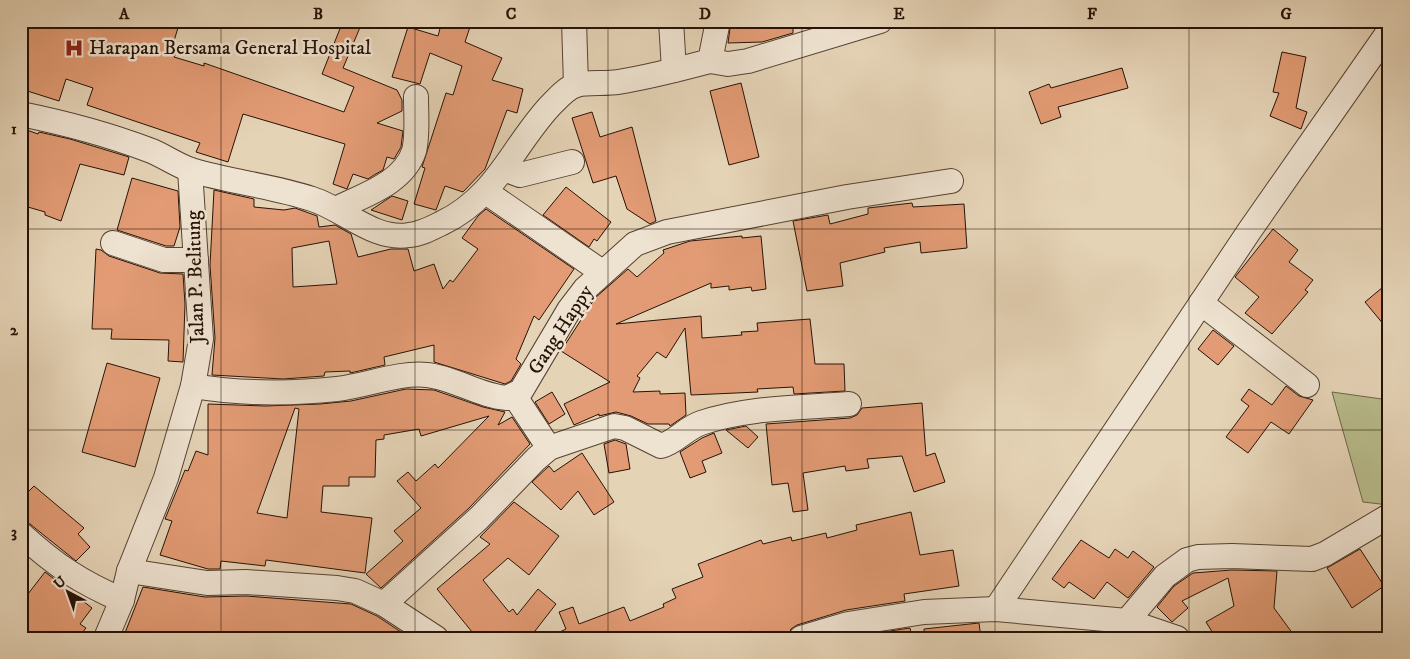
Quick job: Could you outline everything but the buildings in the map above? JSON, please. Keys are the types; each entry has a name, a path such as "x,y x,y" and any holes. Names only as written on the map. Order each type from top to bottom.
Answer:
{"street":[{"path":"574,21 576,85"},
{"path":"671,21 674,70"},
{"path":"710,61 718,21"},
{"path":"21,114 62,122 134,144 190,170 270,186 315,199 359,223 392,235 409,236 431,229 455,217 475,203 504,170 545,112 557,98 576,85 618,83 710,61 728,64 748,60 880,21"},
{"path":"996,609 1202,303 1389,31"},
{"path":"336,209 380,188 395,178 405,168 414,150 416,97"},
{"path":"504,170 520,176 572,162"},
{"name":"Jalan P. Belitung","path":"106,638 113,597 129,571 166,478 194,386 201,339 190,170"},
{"name":"Gang Happy","path":"194,386 234,392 298,391 338,389 406,376 426,375 499,398 514,395 521,391 569,310 585,289 635,244 667,232 847,197 951,181"},
{"path":"486,192 602,272"},
{"path":"113,243 164,260 196,260"},
{"path":"1202,303 1307,384"},
{"path":"514,395 549,448"},
{"path":"384,604 479,518 536,458 549,448 614,426 625,428 661,446 669,444 698,424 728,415 849,404"},
{"path":"1127,621 1165,576 1187,560 1198,557 1224,556 1312,559 1325,554 1389,516"},
{"path":"21,534 66,572 89,586 113,597"},
{"path":"129,571 207,583 246,582 337,588 355,592 384,604 436,638"},
{"path":"801,638 848,624 914,614 996,609 1127,621 1177,638"}],"green space":[{"path":"1332,392 1389,400 1389,505 1363,502"}],"place":[{"name":"Harapan Bersama General Hospital","path":"74,48"}]}
